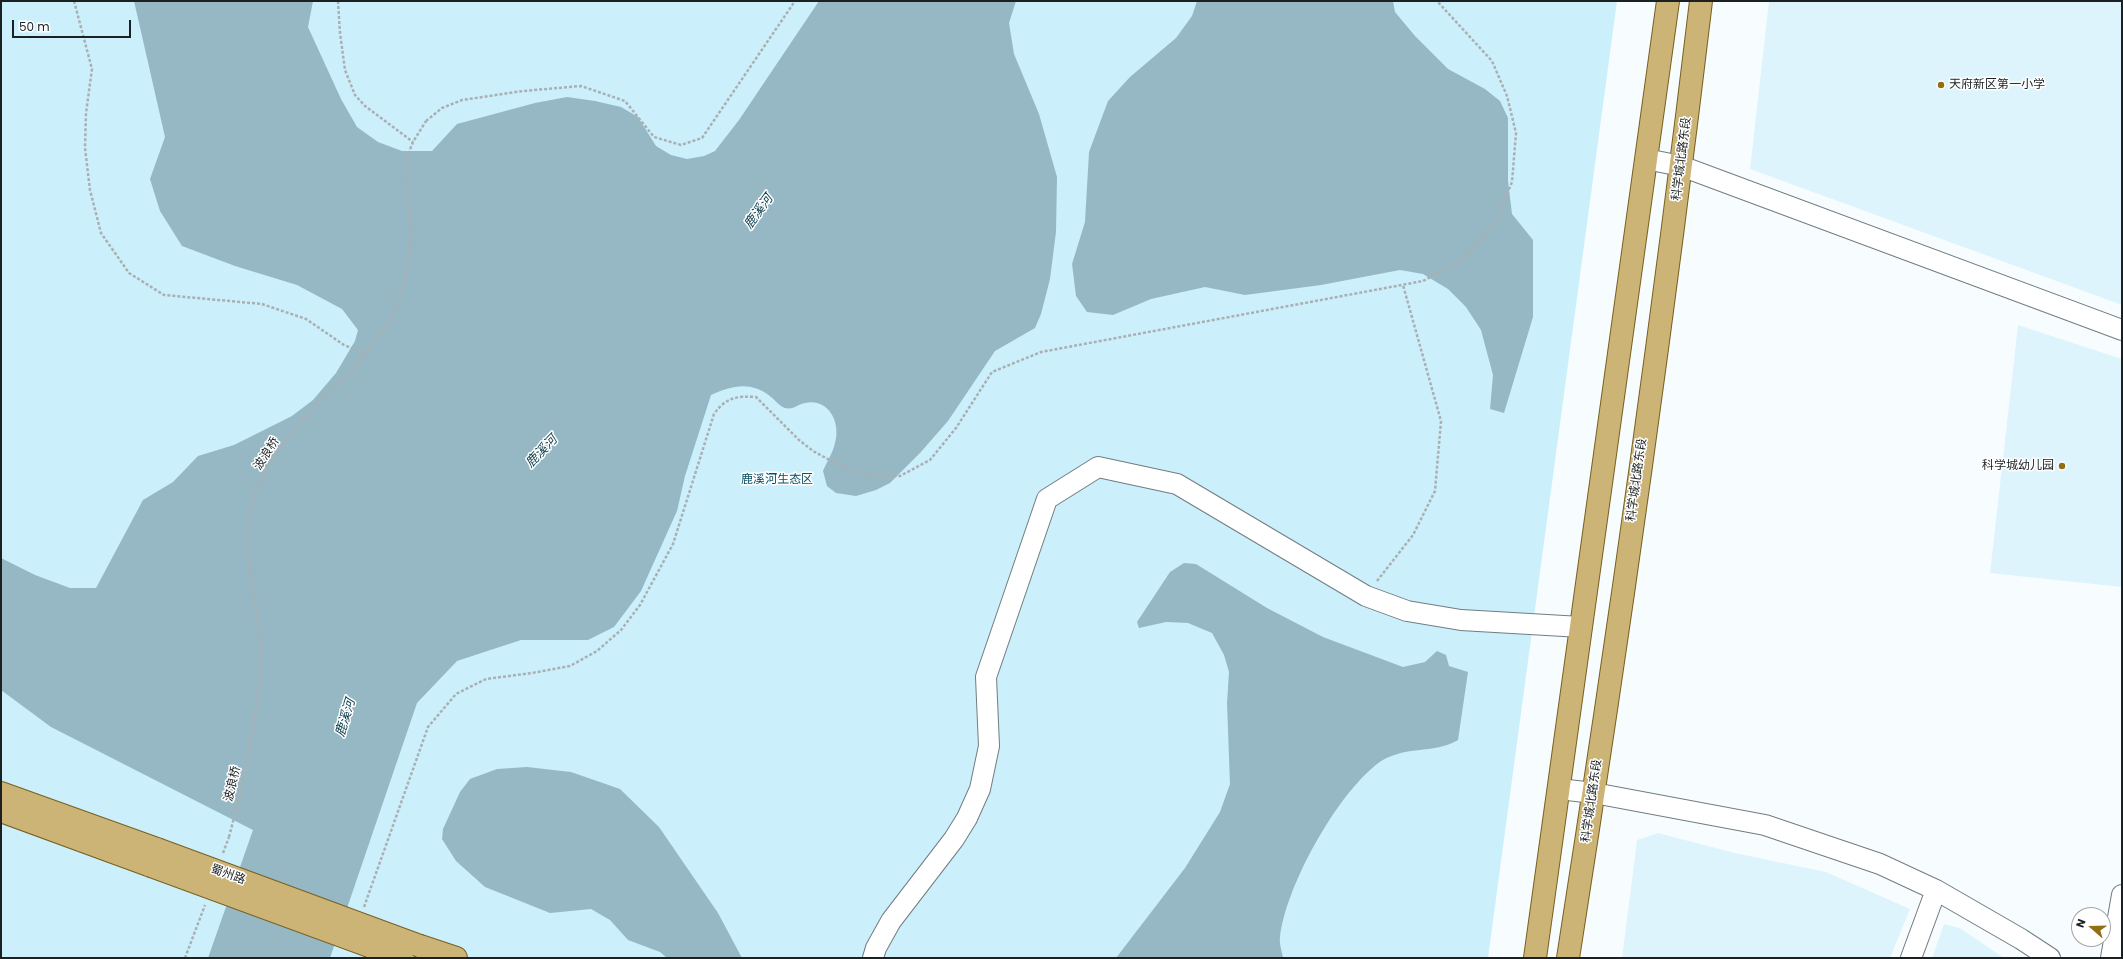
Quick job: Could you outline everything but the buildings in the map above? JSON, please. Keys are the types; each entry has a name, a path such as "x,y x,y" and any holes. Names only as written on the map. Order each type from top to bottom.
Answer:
{"main road":[{"path":"1535,958 1668,1"},
{"name":"科学城北路东段","path":"1568,958 1594,793 1681,166 1701,1"},
{"name":"蜀州路","path":"1,793 154,858 402,958"},
{"name":"蜀州路","path":"1,811 154,858 456,958"}],"street":[{"path":"1646,159 1681,166 2122,330"},
{"path":"873,958 876,948 891,921 954,839 967,818 980,789 989,746 986,677 1047,499 1098,467 1177,484 1366,596 1407,611 1462,620 1581,627"},
{"path":"1559,790 1594,793 1765,825 1880,864 1936,890 2022,939 2050,958"},
{"path":"1911,958 1936,890"},
{"path":"2110,958 2122,896"}],"path":[{"path":"74,1 92,69 86,113 85,148 90,190 101,232 129,274 164,295 262,304 306,319 344,345 366,354"},
{"path":"338,1 345,70 355,95 365,106 412,142"},
{"name":"波浪桥","path":"229,837 242,786 260,687 262,643 248,555 249,519 256,489 276,453 317,402 353,370 389,322 400,297 406,275 411,238 406,172 407,157 412,142 426,121 442,108 462,100 524,91 581,86 625,101 654,137 681,145 702,138 794,1"},
{"path":"361,913 428,727 456,694 486,679 570,666 597,651 621,630 640,605 673,544 714,414 720,405 736,396 756,397 813,451 835,463 868,475 900,476 930,460 956,428 992,372 1041,352 1423,281 1464,258 1496,221 1512,182 1516,133 1507,96 1492,61 1437,1"},
{"path":"1366,596 1412,535 1435,491 1441,421 1402,285"}],"shaded area":[{"name":"天府新区第一小学","path":"1769,1 2122,1 2122,305 1750,169"},
{"name":"科学城幼儿园","path":"2018,325 2122,359 2122,587 1990,573"},
{"path":"1658,833 1735,853 1826,872 1910,909 1890,958 1622,958 1637,840"},
{"path":"1944,924 1960,928 2004,958 1932,958"}],"green space":[{"name":"鹿溪河生态区","path":"1,1 1617,1 1488,958 1,958"}],"water":[{"name":"鹿溪河","path":"134,1 313,1 308,27 341,99 357,127 378,142 402,151 432,151 457,124 535,103 567,97 621,107 638,117 656,146 671,155 687,159 704,156 715,151 739,120 819,1 1016,1 1009,23 1014,54 1039,114 1057,177 1056,232 1050,279 1041,314 1035,328 995,351 948,421 920,453 890,483 876,490 856,496 836,493 827,486 823,471 834,446 836,428 831,414 827,408 821,404 813,402 805,403 793,408 785,408 764,392 742,386 727,389 711,395 685,476 677,511 641,591 614,627 588,640 521,640 457,661 417,703 330,958 208,958 253,830 51,727 1,690 1,558 35,575 70,588 96,588 143,500 173,482 198,456 234,445 292,416 313,400 336,373 355,341 358,330 342,309 297,285 235,266 182,246 160,211 150,179 165,137"},
{"path":"1197,1 1393,1 1395,12 1415,36 1448,69 1485,89 1500,101 1508,118 1508,181 1512,214 1533,240 1533,317 1504,413 1490,409 1493,375 1481,330 1466,307 1448,289 1423,274 1400,270 1321,285 1245,295 1205,287 1151,299 1113,315 1087,312 1076,296 1072,264 1085,222 1089,152 1108,101 1130,77 1176,38 1192,16"},
{"path":"1184,563 1196,564 1267,608 1323,637 1403,667 1425,662 1437,651 1446,655 1449,666 1468,672 1458,740 1448,745 1398,754 1377,764 1345,797 1330,819 1315,843 1303,868 1284,916 1280,937 1283,958 1116,958 1185,868 1220,812 1230,784 1227,703 1229,672 1224,655 1212,633 1188,623 1166,622 1139,628 1137,622 1170,572"},
{"path":"527,767 571,772 620,789 659,827 718,913 742,958 667,958 660,952 628,940 610,920 591,909 550,913 485,887 456,861 442,839 443,829 460,792 470,779 497,769"}],"place":[{"name":"天府新区第一小学","path":"1941,85"},
{"name":"科学城幼儿园","path":"2062,466"}]}
